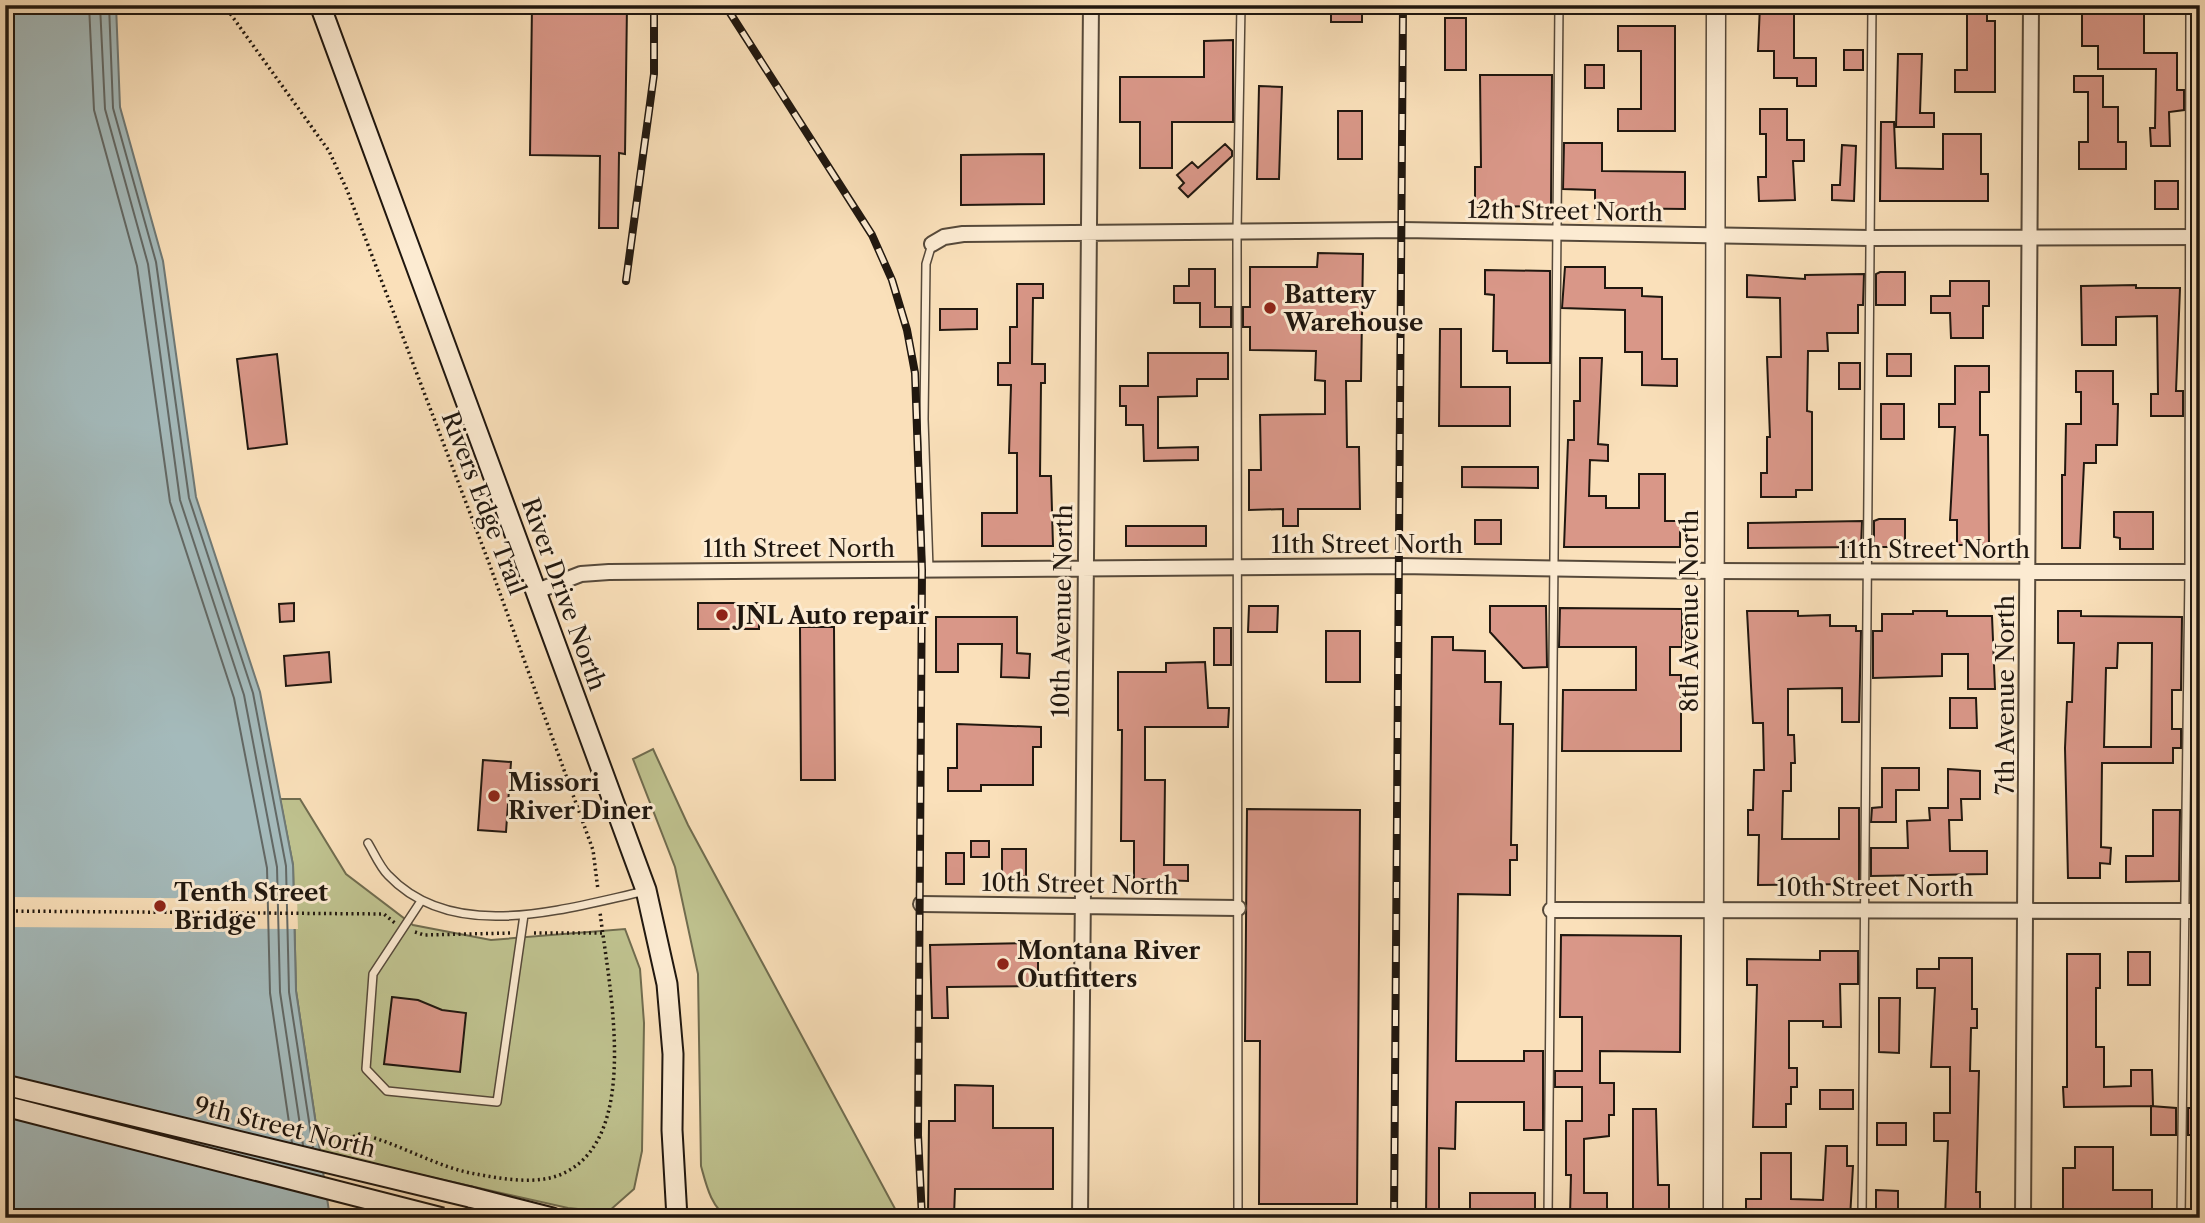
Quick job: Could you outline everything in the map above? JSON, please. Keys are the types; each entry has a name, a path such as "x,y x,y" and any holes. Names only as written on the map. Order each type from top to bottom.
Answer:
{"main road":[{"name":"River Drive North","path":"320,5 646,890 667,984 673,1054 672,1130 677,1218"},
{"name":"9th Street North","path":"5,1085 552,1218"},
{"name":"9th Street North","path":"5,1106 442,1218"}],"street":[{"name":"10th Avenue North","path":"1080,1218 1091,5"},
{"name":"8th Avenue North","path":"1713,1218 1716,5"},
{"name":"7th Avenue North","path":"2023,1218 2031,5"},
{"name":"12th Street North","path":"932,244 944,237 962,234 1402,230 1870,238 2195,237"},
{"name":"11th Street North","path":"537,591 590,573 1086,567 2194,572"},
{"name":"10th Street North","path":"921,904 1238,908"},
{"name":"10th Street North","path":"1551,910 2200,911"}],"lane":[{"path":"1238,1218 1237,231 1241,5"},
{"path":"1548,1218 1559,5"},
{"path":"1862,1218 1872,5"},
{"path":"2181,1218 2184,911 2194,572 2195,237 2190,5"},
{"path":"929,570 924,419 925,277 932,244"},
{"path":"368,843 387,875 421,901 446,909 492,916 524,915 646,890"},
{"path":"421,901 373,974 366,1069 387,1091 497,1102 524,915"}],"path":[{"name":"Rivers Edge Trail","path":"224,5 329,151 347,190 510,622 593,850 596,871"},
{"path":"5,911 384,914 404,927 424,935 603,933"},
{"path":"342,1153 341,1141 360,1134 472,1174 525,1180 565,1173 592,1153 606,1125 616,1064 602,926"}],"green space":[{"path":"653,749 688,825 900,1218 729,1218 714,1202 701,1166 698,974 675,867 633,759"},
{"path":"280,799 300,799 346,874 413,925 491,940 625,929 640,969 644,1023 642,1151 634,1189 608,1212 568,1208 320,1152 296,991 293,865"}],"water":[{"path":"5,5 116,5 120,107 163,261 196,497 260,692 293,865 296,991 330,1218 5,1218"}],"pier":[{"name":"Tenth Street Bridge","path":"5,897 297,899 298,929 5,927"}],"building":[{"path":"532,5 627,5 625,154 619,153 618,228 599,228 600,156 530,155"},
{"path":"1331,5 1362,5 1362,22 1331,22"},
{"path":"1760,5 1794,5 1794,58 1816,58 1816,86 1797,86 1797,78 1774,78 1774,51 1758,51"},
{"path":"1967,5 1987,5 1987,21 1995,21 1995,92 1955,92 1955,70 1967,70"},
{"path":"2082,5 2144,5 2144,53 2177,53 2177,90 2184,90 2184,110 2169,112 2170,146 2151,146 2150,128 2155,128 2156,69 2098,69 2098,46 2082,46"},
{"path":"1445,18 1466,18 1466,70 1445,70"},
{"path":"1618,26 1675,26 1675,131 1618,131 1618,109 1641,109 1641,51 1618,51"},
{"path":"1233,40 1233,122 1172,122 1172,168 1140,168 1140,122 1120,122 1120,77 1204,77 1204,41"},
{"path":"1844,50 1863,50 1863,70 1844,70"},
{"path":"1898,54 1922,54 1920,113 1934,113 1934,127 1896,127"},
{"path":"1585,65 1604,65 1604,88 1585,88"},
{"path":"1480,75 1552,75 1551,206 1475,207 1475,167 1481,167"},
{"path":"2074,76 2103,76 2103,107 2118,107 2118,142 2126,142 2126,169 2079,169 2079,142 2088,142 2088,92 2074,92"},
{"path":"1259,86 1282,87 1279,179 1257,179"},
{"path":"1760,109 1787,109 1787,140 1804,140 1804,161 1793,161 1795,200 1759,201 1758,177 1766,177 1766,134 1760,134"},
{"path":"1338,111 1362,111 1362,159 1338,159"},
{"path":"1881,122 1894,122 1896,168 1943,169 1943,134 1981,134 1981,174 1988,174 1988,201 1880,201"},
{"path":"1564,143 1602,143 1602,171 1685,172 1685,209 1595,208 1595,190 1563,189"},
{"path":"1225,144 1232,151 1232,156 1188,197 1179,188 1184,183 1177,175 1192,162 1198,168"},
{"path":"1842,145 1856,146 1854,201 1832,200 1832,185 1840,185"},
{"path":"1044,154 1044,204 961,205 961,155"},
{"path":"2155,181 2178,181 2178,209 2155,209"},
{"path":"1318,253 1363,254 1361,381 1346,381 1347,447 1359,447 1360,509 1298,509 1298,526 1283,526 1283,509 1249,510 1249,470 1261,470 1260,415 1325,414 1325,381 1315,380 1316,351 1250,350 1250,327 1243,327 1243,307 1250,307 1250,267 1317,267"},
{"path":"1565,267 1605,267 1605,288 1642,288 1642,296 1662,297 1662,359 1677,359 1677,386 1642,385 1642,352 1625,352 1625,310 1562,308"},
{"path":"1189,269 1215,269 1215,307 1231,307 1231,327 1200,327 1200,303 1174,303 1174,286 1189,286"},
{"path":"1485,270 1550,271 1550,363 1507,363 1507,351 1493,351 1494,295 1485,294"},
{"path":"1905,272 1905,305 1876,305 1876,274"},
{"path":"1864,274 1863,305 1858,305 1858,333 1827,333 1828,351 1808,351 1807,411 1812,412 1812,490 1796,490 1796,497 1761,497 1761,473 1767,473 1767,437 1770,437 1767,357 1781,357 1780,298 1747,297 1747,275 1805,279 1805,275"},
{"path":"1950,281 1989,281 1989,306 1983,306 1983,338 1951,338 1950,313 1931,313 1931,296 1950,296"},
{"path":"1017,284 1043,284 1043,298 1033,298 1032,364 1045,364 1045,383 1041,383 1040,476 1051,476 1053,546 982,546 982,513 1017,513 1017,453 1009,453 1011,385 998,385 998,363 1010,363 1010,327 1017,327"},
{"path":"2136,285 2136,288 2180,288 2176,391 2183,391 2183,416 2151,416 2151,394 2158,394 2157,316 2116,317 2116,345 2082,345 2081,286"},
{"path":"940,309 977,309 977,329 940,330"},
{"path":"1440,329 1461,329 1461,387 1510,387 1510,426 1439,426"},
{"path":"1148,353 1228,353 1228,379 1197,379 1197,396 1158,397 1158,448 1198,447 1198,460 1144,461 1143,425 1126,425 1126,406 1120,406 1120,386 1148,386"},
{"path":"277,354 287,444 248,449 237,359"},
{"path":"1887,354 1911,354 1911,376 1887,376"},
{"path":"1580,358 1602,358 1598,444 1608,445 1608,461 1590,460 1589,496 1606,496 1606,508 1639,508 1639,474 1665,474 1665,521 1680,521 1680,547 1564,547 1568,440 1574,440 1574,401 1580,401"},
{"path":"1839,363 1860,363 1860,389 1839,389"},
{"path":"1955,366 1989,366 1989,392 1980,392 1980,435 1988,435 1989,545 1957,545 1957,520 1950,520 1955,427 1939,427 1939,404 1955,404"},
{"path":"2076,371 2113,371 2113,404 2118,404 2117,445 2096,445 2096,463 2084,463 2080,548 2062,548 2062,475 2065,475 2066,424 2081,424 2081,392 2076,392"},
{"path":"2195,390 2200,390 2200,416 2195,416"},
{"path":"1881,404 1904,404 1904,439 1881,439"},
{"path":"1462,467 1538,467 1538,488 1462,487"},
{"path":"2114,512 2153,512 2153,549 2120,549 2120,538 2114,537"},
{"path":"1905,519 1905,547 1874,547 1874,521"},
{"path":"1475,520 1501,520 1501,544 1475,544"},
{"path":"1862,521 1861,547 1748,548 1748,523"},
{"path":"1126,526 1206,526 1206,546 1126,546"},
{"path":"294,603 294,621 280,622 279,604"},
{"path":"698,603 759,603 759,629 698,629"},
{"path":"1249,606 1278,606 1277,632 1248,632"},
{"path":"1490,606 1546,606 1547,667 1523,668 1490,632"},
{"path":"1560,608 1682,609 1682,647 1670,647 1670,675 1681,675 1681,751 1562,751 1563,690 1636,690 1636,647 1559,647"},
{"path":"1747,611 1798,611 1798,616 1830,615 1830,626 1856,626 1856,631 1861,631 1859,722 1842,722 1842,688 1788,689 1788,735 1794,735 1795,763 1791,763 1791,791 1783,791 1782,839 1839,839 1839,808 1859,808 1859,884 1758,885 1759,835 1748,835 1748,810 1753,810 1754,770 1764,770 1763,723 1753,723"},
{"path":"1913,611 1947,611 1947,616 1992,616 1995,689 1968,689 1968,654 1942,654 1942,676 1873,678 1873,631 1882,631 1882,614 1913,614"},
{"path":"2058,611 2081,611 2081,616 2182,617 2181,690 2172,690 2172,729 2181,729 2181,748 2173,748 2173,763 2102,763 2101,847 2111,848 2110,864 2100,863 2100,878 2068,878 2065,748 2067,702 2072,702 2074,643 2058,643","holes":["2118,643 2152,643 2151,747 2104,747 2106,668 2117,668"]},
{"path":"936,617 1017,617 1017,653 1030,654 1029,678 1001,677 1002,644 958,644 958,672 936,672"},
{"path":"2195,617 2200,617 2200,690 2194,690"},
{"path":"800,627 834,627 835,780 801,780"},
{"path":"1214,628 1231,628 1231,665 1214,665"},
{"path":"1326,631 1360,631 1360,682 1326,682"},
{"path":"1432,637 1453,637 1453,650 1485,651 1485,682 1501,682 1500,724 1513,724 1511,845 1517,845 1517,860 1510,860 1510,895 1458,894 1456,1061 1524,1061 1524,1051 1543,1051 1543,1130 1524,1130 1524,1102 1456,1102 1455,1149 1439,1148 1439,1218 1426,1218"},
{"path":"329,652 331,682 286,686 284,656"},
{"path":"1205,662 1208,708 1229,708 1228,727 1145,727 1145,780 1165,780 1164,865 1188,865 1188,881 1134,879 1134,841 1121,841 1122,730 1118,730 1118,672 1166,672 1166,663"},
{"path":"1950,698 1976,698 1977,728 1950,728"},
{"path":"957,724 1041,727 1041,747 1033,747 1033,785 981,785 981,791 948,791 948,768 957,768"},
{"path":"2193,729 2200,729 2200,748 2193,748"},
{"name":"Missori River Diner","path":"483,760 511,762 506,832 478,830"},
{"path":"1882,768 1919,768 1919,790 1896,790 1896,822 1871,822 1872,808 1882,807"},
{"path":"1948,769 1980,771 1980,799 1961,799 1962,820 1949,820 1950,851 1987,851 1987,874 1871,876 1871,848 1908,848 1907,821 1930,820 1929,808 1948,808"},
{"path":"1247,809 1360,810 1357,1204 1259,1204 1260,1041 1245,1041"},
{"path":"2153,810 2180,810 2179,881 2126,882 2126,856 2153,856"},
{"path":"2192,810 2200,810 2200,881 2191,881"},
{"path":"971,841 989,841 989,857 971,857"},
{"path":"1002,849 1026,849 1026,876 1002,876"},
{"path":"946,853 964,853 964,884 946,884"},
{"path":"1561,935 1681,936 1680,1052 1600,1051 1600,1083 1614,1083 1614,1115 1609,1115 1609,1136 1584,1139 1584,1193 1607,1193 1607,1217 1570,1216 1571,1175 1566,1175 1566,1121 1582,1121 1582,1087 1555,1087 1555,1071 1582,1071 1582,1017 1560,1017"},
{"path":"1038,943 1038,986 947,987 948,1018 932,1018 930,945"},
{"path":"1820,951 1858,951 1858,984 1840,984 1841,1027 1823,1027 1823,1021 1789,1021 1789,1068 1797,1068 1797,1087 1791,1087 1791,1104 1786,1104 1786,1127 1753,1127 1757,985 1747,985 1747,959 1820,960"},
{"path":"2128,952 2150,952 2150,985 2128,985"},
{"path":"2067,954 2100,954 2100,988 2096,988 2096,1047 2104,1047 2104,1087 2131,1086 2131,1070 2152,1070 2153,1106 2064,1107 2063,1087 2067,1087"},
{"path":"1939,958 1972,958 1972,1009 1977,1009 1977,1028 1971,1028 1970,1071 1979,1071 1976,1192 1980,1192 1980,1218 1945,1218 1948,1141 1934,1141 1934,1113 1950,1113 1950,1067 1931,1067 1935,988 1917,988 1917,969 1939,969"},
{"path":"392,997 418,1000 442,1010 466,1013 460,1072 384,1064"},
{"path":"1879,998 1900,998 1899,1053 1879,1052"},
{"path":"955,1085 993,1086 993,1128 1053,1128 1053,1189 955,1189 954,1216 928,1216 929,1121 955,1121"},
{"path":"1820,1090 1853,1090 1853,1109 1820,1109"},
{"path":"2151,1106 2176,1108 2176,1135 2151,1135"},
{"path":"2188,1108 2200,1108 2200,1135 2188,1135"},
{"path":"1633,1109 1656,1109 1658,1185 1669,1185 1669,1218 1633,1218"},
{"path":"1877,1123 1906,1123 1906,1145 1877,1145"},
{"path":"1826,1146 1847,1146 1847,1166 1853,1166 1850,1218 1746,1218 1746,1199 1761,1199 1761,1153 1791,1153 1791,1199 1823,1200"},
{"path":"2075,1147 2113,1147 2113,1190 2152,1190 2152,1211 2109,1211 2109,1218 2063,1218 2063,1168 2075,1168"},
{"path":"1876,1190 1898,1191 1898,1211 1876,1210"},
{"path":"1470,1193 1535,1193 1535,1218 1470,1218"}],"railway":[{"path":"626,281 654,74 654,5"},
{"path":"725,5 872,235 892,280 907,330 915,373 922,570 918,1135 922,1218"},
{"path":"1394,1218 1403,5"}],"place":[{"name":"Battery Warehouse","path":"1270,308"},
{"name":"JNL Auto repair","path":"722,615"},
{"name":"Missori River Diner","path":"494,796"},
{"name":"Tenth Street Bridge","path":"160,906"},
{"name":"Montana River Outfitters","path":"1003,964"}]}
